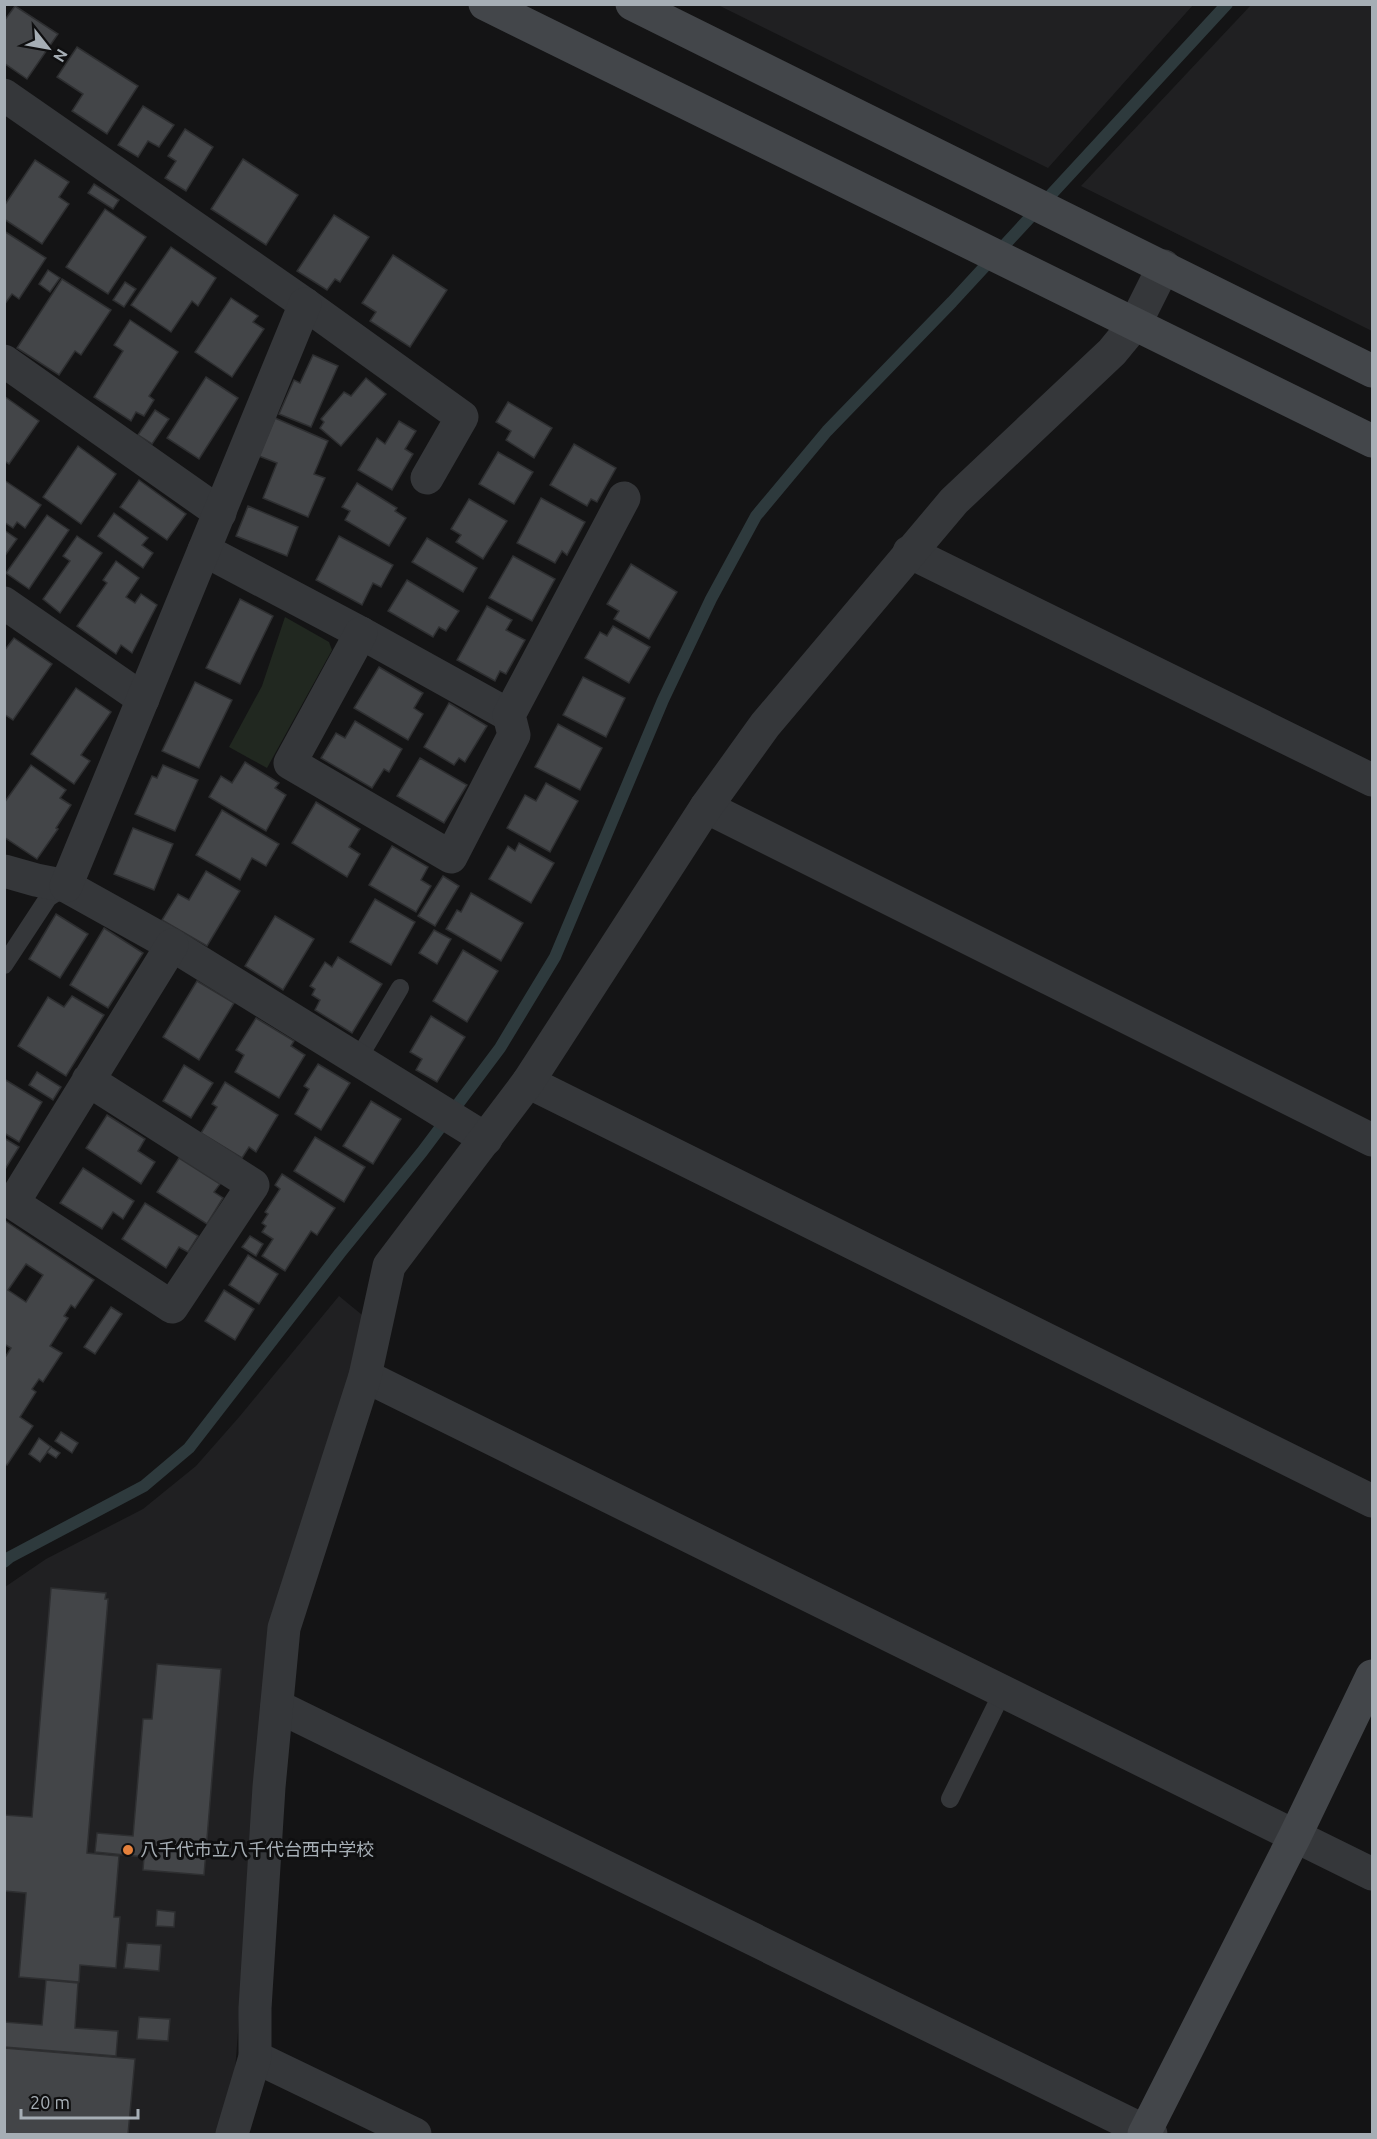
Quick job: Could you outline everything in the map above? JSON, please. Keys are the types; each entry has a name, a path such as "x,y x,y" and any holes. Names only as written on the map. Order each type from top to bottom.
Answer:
{"street":[{"path":"485,4 1372,441"},
{"path":"632,4 1372,371"},
{"path":"4,95 305,304 462,417 427,478"},
{"path":"232,2134 255,2056 256,1996 269,1787 284,1628 365,1376 389,1266 477,1134 528,1082 706,807 765,725 954,501 1103,360 1135,324 1164,266"},
{"path":"66,886 305,304"},
{"path":"4,361 220,513"},
{"path":"361,633 290,763 451,856 514,735 509,715 624,498"},
{"path":"204,550 509,715"},
{"path":"909,552 1372,780"},
{"path":"4,603 143,699"},
{"path":"706,807 1372,1140"},
{"path":"4,870 66,886 172,945 477,1134"},
{"path":"88,1080 252,1185 172,1307 13,1203 88,1080 172,945"},
{"path":"528,1082 1372,1501"},
{"path":"365,1376 1372,1874"},
{"path":"277,1706 1147,2134 1372,1676"},
{"path":"255,2056 415,2134"}],"lane":[{"path":"4,965 48,898 66,886"},
{"path":"358,1059 400,988"},
{"path":"950,1798 1003,1691"}],"shaded area":[{"path":"718,5 1193,5 1048,168"},
{"path":"1251,5 1372,5 1372,331 1081,186"},
{"path":"285,617 329,642 332,650 267,768 229,747 262,686"},
{"name":"八千代市立八千代台西中学校","path":"339,1296 367,1319 269,1629 235,2071 216,2134 5,2134 5,1587 46,1559 143,1509 196,1466"}],"building":[{"path":"15,6 58,34 27,79 4,63 4,21"},
{"path":"77,47 138,86 107,134 72,111 83,94 57,77"},
{"path":"143,106 174,125 159,147 148,141 138,157 118,145"},
{"path":"185,129 213,147 186,191 165,178 176,161 168,156"},
{"path":"243,159 298,195 266,245 211,209"},
{"path":"35,160 69,182 59,197 69,204 42,244 4,219 4,206"},
{"path":"94,184 119,200 113,209 88,193"},
{"path":"105,209 146,237 108,294 66,267"},
{"path":"334,215 369,237 340,282 335,279 327,290 297,271"},
{"path":"4,231 46,258 19,299 12,294 4,305"},
{"path":"171,247 216,278 198,306 192,301 171,332 131,305"},
{"path":"393,255 447,290 410,347 370,321 376,312 362,303"},
{"path":"48,270 60,278 50,292 39,284"},
{"path":"62,279 111,310 81,355 75,351 59,375 17,348"},
{"path":"125,282 136,289 124,307 113,300"},
{"path":"231,298 258,316 253,322 264,329 232,377 195,352"},
{"path":"130,320 178,352 149,396 154,400 144,416 136,412 131,421 94,397 123,351 114,345"},
{"path":"313,355 338,366 311,427 279,414 294,380 300,383"},
{"path":"206,377 238,398 199,459 167,438"},
{"path":"366,378 386,394 341,446 320,428 324,422 321,419 344,392 351,396"},
{"path":"4,396 39,421 9,464 4,461"},
{"path":"508,402 552,428 534,458 506,440 511,431 496,422"},
{"path":"155,410 169,419 152,444 138,435"},
{"path":"275,418 328,441 314,474 325,478 308,517 263,498 277,463 259,456"},
{"path":"399,421 416,431 405,449 413,454 392,490 358,470 377,438 385,444"},
{"path":"574,444 616,468 597,502 591,499 587,506 550,485"},
{"path":"78,446 116,474 81,524 43,497"},
{"path":"498,452 533,472 514,504 479,484"},
{"path":"4,480 41,505 25,528 17,522 13,528 4,522"},
{"path":"139,480 186,514 167,540 120,507"},
{"path":"357,483 397,508 395,511 406,518 389,546 345,520 350,511 342,507"},
{"path":"541,498 585,522 567,555 562,551 555,563 517,543"},
{"path":"469,499 507,521 483,559 456,542 461,535 451,529"},
{"path":"248,506 298,527 287,556 236,536"},
{"path":"114,513 148,538 142,545 153,553 143,568 98,536"},
{"path":"47,515 69,530 29,589 6,573"},
{"path":"4,530 17,539 4,557"},
{"path":"77,536 102,553 60,613 43,599 70,561 63,556"},
{"path":"339,536 393,565 381,587 373,583 362,605 316,580"},
{"path":"427,538 477,568 463,592 412,562"},
{"path":"513,556 555,579 532,621 489,598"},
{"path":"116,561 139,578 126,597 135,603 141,594 157,605 132,653 121,645 116,654 77,626 107,583 103,580"},
{"path":"631,564 677,592 649,639 614,619 619,611 607,604"},
{"path":"407,580 459,611 446,631 439,627 433,637 388,611"},
{"path":"240,599 273,616 240,684 206,668"},
{"path":"487,606 512,620 506,630 525,640 506,674 500,671 495,681 457,660"},
{"path":"613,626 650,647 629,683 585,658 600,632 607,636"},
{"path":"14,638 52,664 13,720 4,714 4,651"},
{"path":"379,667 423,693 414,708 423,714 408,740 354,708"},
{"path":"583,677 625,698 606,737 563,715"},
{"path":"195,682 232,700 199,768 162,751"},
{"path":"76,688 111,712 81,755 90,761 74,784 31,754"},
{"path":"449,703 487,726 465,762 459,758 454,765 424,747"},
{"path":"355,721 402,749 389,772 384,769 372,788 321,758 336,733 345,738"},
{"path":"558,724 602,748 580,790 535,767"},
{"path":"420,758 467,785 444,823 397,796"},
{"path":"245,762 279,783 275,788 286,795 266,831 209,797 221,776 232,783"},
{"path":"31,765 66,790 60,798 71,805 37,859 4,837 4,803"},
{"path":"163,765 198,780 175,831 135,814 152,776 157,778"},
{"path":"546,783 578,801 550,852 507,828 525,795 536,801"},
{"path":"316,802 360,829 349,847 360,854 347,877 292,843"},
{"path":"222,810 279,844 266,866 252,858 240,880 196,855"},
{"path":"133,828 173,844 154,890 114,874"},
{"path":"519,843 554,863 531,903 489,879 508,846 515,851"},
{"path":"392,846 428,867 421,880 431,886 416,912 369,885"},
{"path":"206,871 240,891 207,946 162,920 178,894 189,900"},
{"path":"443,876 459,886 435,926 418,916"},
{"path":"471,893 523,923 501,961 446,929 457,910 461,912"},
{"path":"375,899 415,922 391,965 350,942"},
{"path":"56,914 88,934 60,978 29,959"},
{"path":"275,916 314,939 283,990 245,966"},
{"path":"104,928 143,953 108,1008 70,985"},
{"path":"434,930 451,939 437,964 419,953"},
{"path":"463,950 498,971 467,1022 433,1001"},
{"path":"338,957 382,984 352,1033 315,1010 320,1000 312,995 315,989 310,986 325,962 332,967"},
{"path":"197,981 234,1003 199,1060 163,1037"},
{"path":"72,996 104,1015 66,1076 18,1046 48,997 64,1007"},
{"path":"431,1016 465,1037 437,1082 416,1070 422,1059 410,1052"},
{"path":"256,1018 294,1041 291,1046 305,1055 279,1098 235,1072 244,1055 236,1050"},
{"path":"318,1064 350,1083 321,1130 295,1114 309,1089 304,1086"},
{"path":"184,1065 213,1083 191,1118 163,1101"},
{"path":"37,1072 61,1087 53,1100 29,1085"},
{"path":"4,1079 42,1102 19,1142 4,1133"},
{"path":"225,1082 278,1115 256,1152 249,1147 242,1158 201,1133 217,1107 212,1104"},
{"path":"371,1101 401,1119 373,1164 343,1146"},
{"path":"107,1115 145,1139 138,1151 155,1162 141,1184 86,1148"},
{"path":"315,1137 365,1167 344,1202 294,1171"},
{"path":"4,1138 19,1147 4,1171"},
{"path":"179,1158 220,1184 214,1192 223,1198 207,1224 157,1192"},
{"path":"83,1168 134,1201 123,1219 113,1212 102,1229 60,1203"},
{"path":"282,1174 335,1208 317,1235 311,1231 285,1271 262,1256 273,1239 262,1232 266,1226 262,1223 268,1214 265,1212 280,1189 275,1185"},
{"path":"145,1203 198,1236 188,1252 179,1247 166,1268 122,1239"},
{"path":"4,1220 94,1280 75,1308 71,1305 64,1316 68,1318 50,1346 62,1353 43,1382 39,1379 32,1389 36,1392 20,1417 33,1426 7,1465 4,1463 4,1359 11,1348 4,1344","holes":["26,1264 43,1275 26,1302 8,1290"]},
{"path":"250,1236 263,1244 256,1256 242,1247"},
{"path":"248,1255 278,1274 259,1304 229,1285"},
{"path":"224,1290 254,1309 235,1340 205,1321"},
{"path":"111,1307 122,1314 95,1354 84,1347"},
{"path":"61,1432 78,1443 72,1453 55,1441"},
{"path":"39,1438 51,1447 40,1462 29,1454"},
{"path":"51,1447 60,1453 56,1458 47,1452"},
{"path":"51,1588 106,1593 105,1599 108,1599 87,1853 119,1856 114,1917 120,1917 116,1968 80,1965 79,1982 19,1977 26,1893 4,1891 4,1815 32,1817"},
{"path":"157,1664 221,1669 204,1875 143,1870 144,1857 95,1852 97,1833 133,1836 143,1719 152,1719"},
{"path":"157,1910 175,1912 174,1927 156,1926"},
{"path":"127,1943 161,1945 159,1971 124,1968"},
{"path":"46,1980 78,1983 75,2028 118,2031 116,2056 4,2047 4,2022 42,2025"},
{"path":"139,2017 170,2019 168,2041 137,2039"},
{"path":"4,2048 135,2059 128,2134 4,2134"}],"waterway":[{"path":"4,1562 144,1486 189,1448 340,1253 422,1152 500,1048 555,957 663,700 711,599 756,516 827,431 952,302 1227,4"}],"place":[{"name":"八千代市立八千代台西中学校","path":"128,1850"}]}
